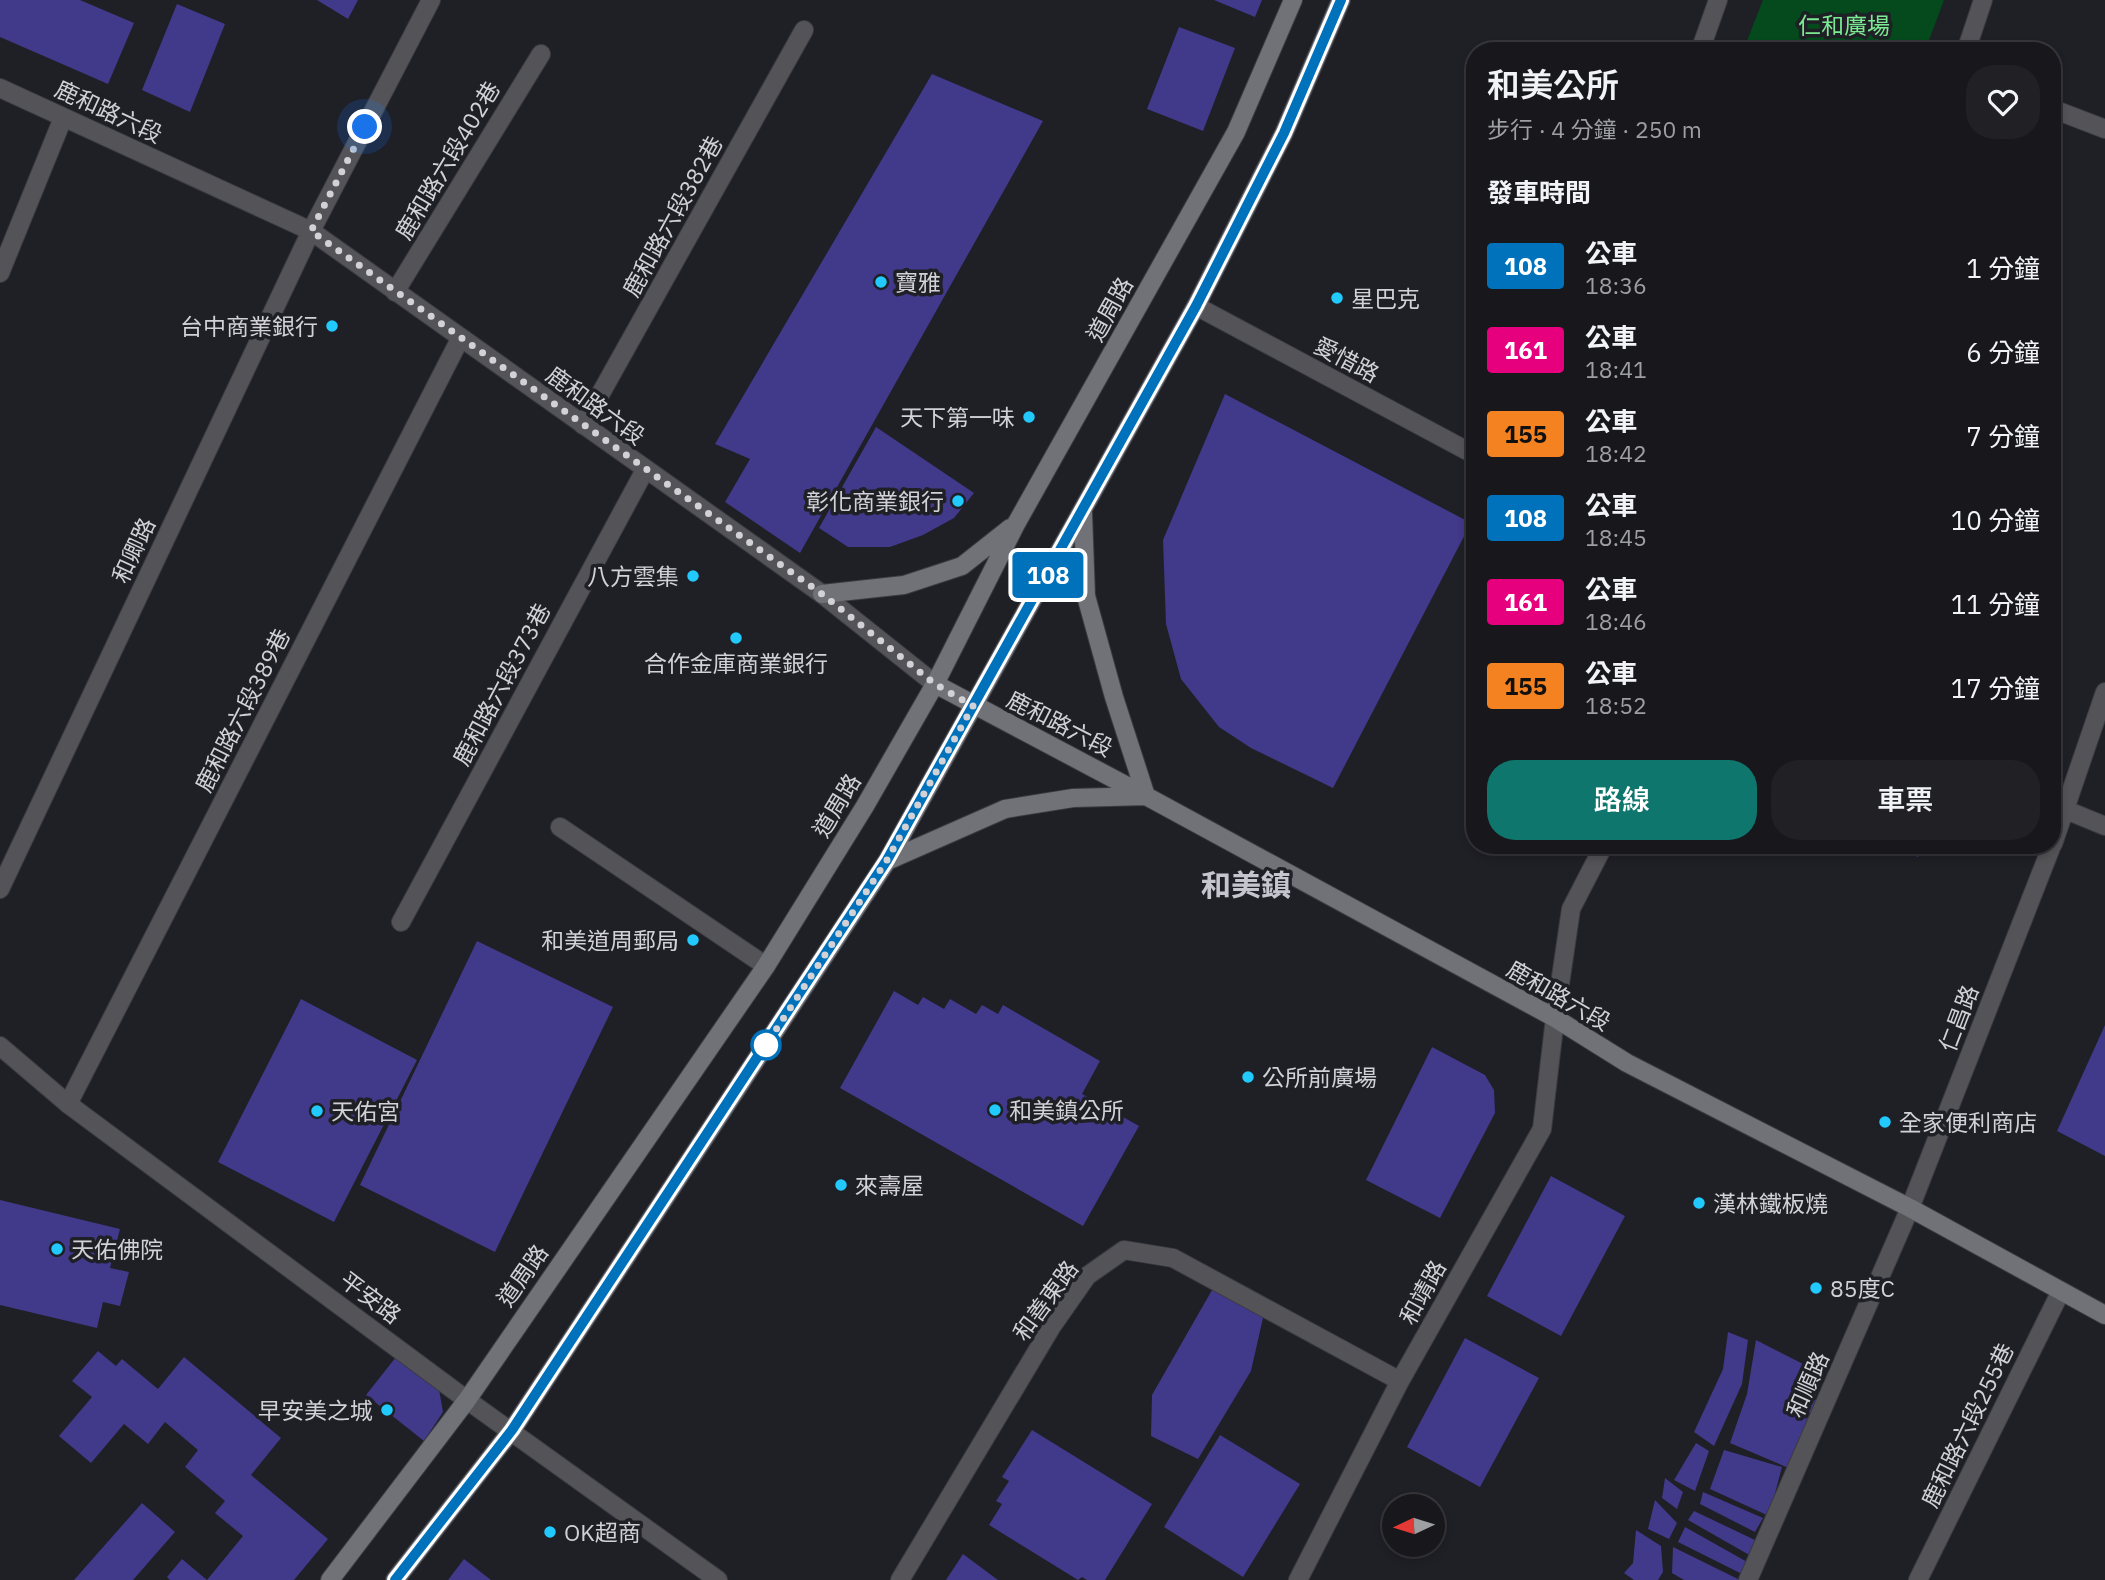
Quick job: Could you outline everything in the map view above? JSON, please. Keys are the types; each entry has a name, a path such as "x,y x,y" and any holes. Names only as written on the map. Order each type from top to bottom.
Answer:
{"main road":[{"name":"道周路","path":"330,1580 467,1399 766,965 865,806 935,684 1016,524 1236,132 1293,0"},
{"path":"395,1580 512,1430 887,860 1083,513 1196,306 1284,133 1341,0"},
{"path":"887,860 1004,809 1073,798 1146,796 1086,596 1083,513"},
{"path":"822,594 904,584 962,566 1016,524"},
{"name":"鹿和路六段","path":"935,684 1555,1018 1627,1063 1910,1208 2105,1315"}],"street":[{"name":"和卿路","path":"0,889 311,231 431,0"},
{"path":"1703,42 1718,0"},
{"path":"1969,42 1983,0"},
{"name":"鹿和路六段382巷","path":"583,425 804,30"},
{"name":"鹿和路六段402巷","path":"395,292 541,54"},
{"name":"鹿和路六段","path":"0,88 311,231 822,594 935,684"},
{"path":"2061,112 2105,129"},
{"path":"0,273 63,118"},
{"name":"愛惜路","path":"1196,306 1466,450"},
{"name":"鹿和路六段389巷","path":"68,1104 460,338"},
{"name":"鹿和路六段373巷","path":"401,922 645,470"},
{"name":"仁昌路","path":"2061,823 2105,692"},
{"path":"2066,810 2105,826"},
{"path":"560,827 766,965"},
{"name":"和靖路","path":"1298,1580 1399,1381 1542,1129 1555,1018 1572,909 1600,854"},
{"name":"仁昌路","path":"1910,1208 2049,854"},
{"name":"平安路","path":"0,1046 68,1104 467,1399 718,1580"},
{"name":"和順路","path":"1748,1580 1910,1208"},
{"name":"和善東路","path":"900,1580 1052,1326 1087,1276 1124,1250 1173,1258 1399,1381"},
{"name":"鹿和路六段255巷","path":"1918,1580 2061,1291"}],"green space":[{"name":"仁和廣場","path":"1763,0 1944,0 1928,42 1747,42"}],"building":[{"path":"0,0 80,0 134,23 108,84 0,37"},
{"path":"317,0 358,0 348,19"},
{"path":"1214,0 1262,0 1255,17"},
{"path":"177,4 225,24 190,112 142,90"},
{"path":"1179,27 1235,48 1203,131 1147,109"},
{"name":"寶雅","path":"932,74 1043,121 800,553 725,502 750,459 715,444"},
{"path":"1225,394 1466,520 1466,533 1333,788 1251,748 1219,727 1181,679 1166,624 1163,540"},
{"path":"876,427 974,493 954,518 923,535 890,547 848,547 819,528"},
{"path":"477,941 613,1007 495,1252 360,1185"},
{"name":"和美鎮公所","path":"894,991 918,1005 923,997 944,1009 950,999 976,1014 982,1005 998,1014 1003,1005 1100,1061 1082,1094 1139,1126 1083,1226 840,1088"},
{"name":"天佑宮","path":"301,999 417,1060 334,1222 218,1162"},
{"path":"2105,1025 2105,1156 2057,1131"},
{"path":"1432,1047 1485,1075 1494,1090 1495,1113 1440,1218 1366,1180"},
{"path":"1551,1176 1625,1216 1561,1336 1487,1296"},
{"name":"天佑佛院","path":"0,1200 120,1229 110,1268 129,1272 120,1306 103,1302 97,1328 0,1305"},
{"path":"1216,1283 1265,1309 1251,1371 1198,1459 1151,1436 1152,1395"},
{"path":"1728,1332 1748,1340 1742,1384 1714,1446 1694,1432 1723,1369"},
{"path":"1465,1338 1539,1378 1480,1487 1407,1447"},
{"path":"1756,1340 1807,1366 1802,1382 1816,1384 1816,1408 1791,1469 1730,1443 1747,1394"},
{"path":"98,1351 116,1366 122,1359 158,1389 184,1357 281,1438 251,1475 328,1539 294,1580 207,1580 243,1536 215,1513 225,1501 185,1467 198,1450 165,1422 148,1444 124,1424 91,1463 59,1436 92,1397 72,1381"},
{"path":"396,1357 439,1389 443,1412 424,1441 366,1395"},
{"path":"1032,1430 1152,1504 1105,1580 1087,1580 1082,1577 1078,1580 989,1525 1002,1504 996,1501 1009,1481 1002,1477"},
{"path":"1220,1435 1300,1484 1243,1577 1164,1527"},
{"path":"1696,1443 1709,1451 1695,1491 1674,1480"},
{"path":"1724,1450 1782,1467 1769,1516 1710,1489"},
{"path":"1665,1478 1683,1492 1677,1509 1662,1498"},
{"path":"1703,1492 1763,1518 1755,1532 1700,1504"},
{"path":"1655,1500 1677,1523 1669,1539 1648,1529"},
{"path":"142,1503 175,1532 133,1580 74,1580"},
{"path":"1694,1511 1755,1540 1751,1556 1688,1520"},
{"path":"1685,1527 1749,1563 1742,1574 1678,1542"},
{"path":"1636,1530 1661,1546 1663,1572 1658,1580 1634,1580 1624,1573 1633,1563"},
{"path":"1673,1547 1740,1580 1684,1580 1672,1573"},
{"path":"963,1554 998,1580 946,1580"},
{"path":"182,1559 207,1580 170,1580 167,1577"},
{"path":"464,1559 491,1580 448,1580"}],"bus line":[{"name":"108","path":"395,1580 512,1430 887,860 1083,513 1196,306 1284,133 1341,0"}],"place":[{"name":"寶雅","path":"881,282"},
{"name":"星巴克","path":"1337,298"},
{"name":"台中商業銀行","path":"332,326"},
{"name":"天下第一味","path":"1029,417"},
{"name":"彰化商業銀行","path":"958,501"},
{"name":"八方雲集","path":"693,576"},
{"name":"合作金庫商業銀行","path":"736,638"},
{"name":"和美道周郵局","path":"693,940"},
{"name":"公所前廣場","path":"1248,1077"},
{"name":"和美鎮公所","path":"995,1110"},
{"name":"天佑宮","path":"317,1111"},
{"name":"全家便利商店","path":"1885,1122"},
{"name":"來壽屋","path":"841,1185"},
{"name":"漢林鐵板燒","path":"1699,1203"},
{"name":"天佑佛院","path":"57,1249"},
{"name":"85度C","path":"1816,1288"},
{"name":"早安美之城","path":"387,1410"},
{"name":"OK超商","path":"550,1532"}],"district":[{"name":"和美鎮","path":"1246,884"}],"route":[{"path":"365,127 311,231 822,594 935,684 973,706 887,860 766,1045"}]}
